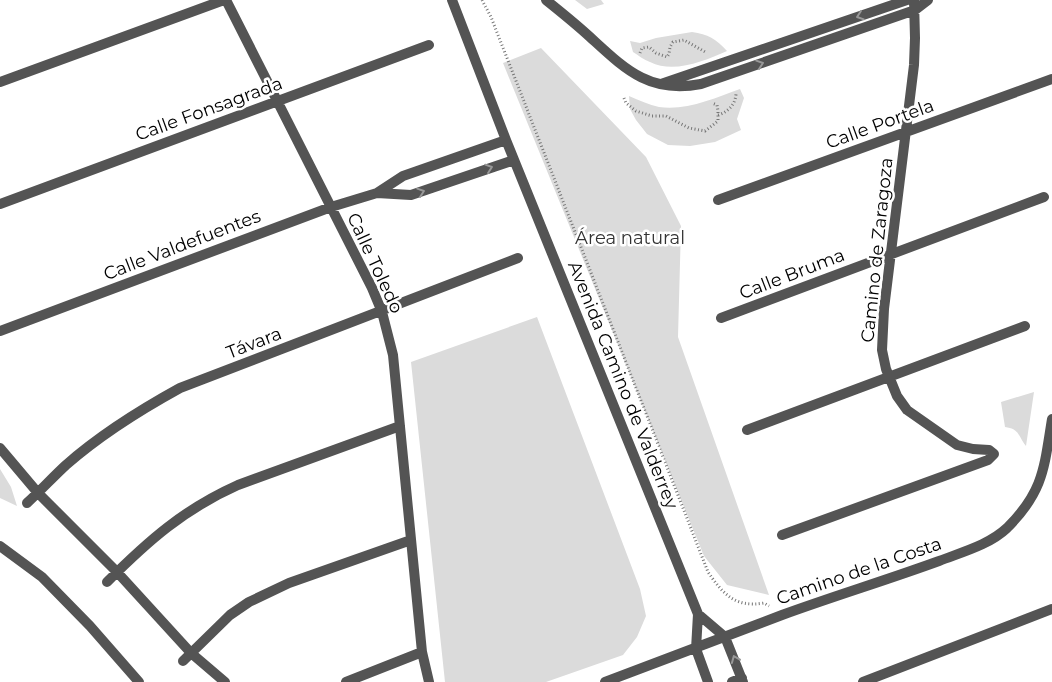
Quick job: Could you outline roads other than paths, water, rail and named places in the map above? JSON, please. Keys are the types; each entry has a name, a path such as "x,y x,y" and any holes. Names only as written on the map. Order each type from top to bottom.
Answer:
{"street":[{"path":"0,82 225,0"},
{"name":"Calle Toledo","path":"225,0 278,101 382,311 393,354 422,652 430,682"},
{"name":"Avenida Camino de Valderrey","path":"452,0 514,160 698,614 696,649 708,682"},
{"path":"546,0 569,17 625,69 660,84 688,87 701,84 928,0"},
{"path":"660,84 906,0"},
{"name":"Camino de Zaragoza","path":"782,535 988,460 994,454 988,450 957,445 907,410 897,396 889,377 884,356 882,343 885,300 914,65 914,5"},
{"name":"Calle Fonsagrada","path":"0,204 429,45"},
{"name":"Calle Portela","path":"718,200 1052,79"},
{"name":"Calle Valdefuentes","path":"0,331 331,206 377,193 403,176 506,140"},
{"name":"Calle Valdefuentes","path":"377,193 411,195 514,160"},
{"name":"Calle Bruma","path":"721,318 1044,197"},
{"name":"Távara","path":"27,503 66,465 102,437 146,407 180,388 518,258"},
{"path":"748,430 1025,326"},
{"name":"Camino de la Costa","path":"605,682 782,615 912,571 981,545 1005,529 1026,507 1037,488 1044,468 1052,419"},
{"path":"107,582 159,533 213,496 238,485 400,426"},
{"path":"0,448 38,493 116,572 187,657 225,682"},
{"path":"187,657 230,615 255,599 289,583 411,540"},
{"path":"0,546 42,577 90,626 139,682"},
{"path":"863,682 1052,609"},
{"name":"Avenida Camino de Valderrey","path":"698,614 725,637 739,681"},
{"path":"346,682 422,652"}],"park label":[{"name":"Área natural","path":"630,238"}]}
